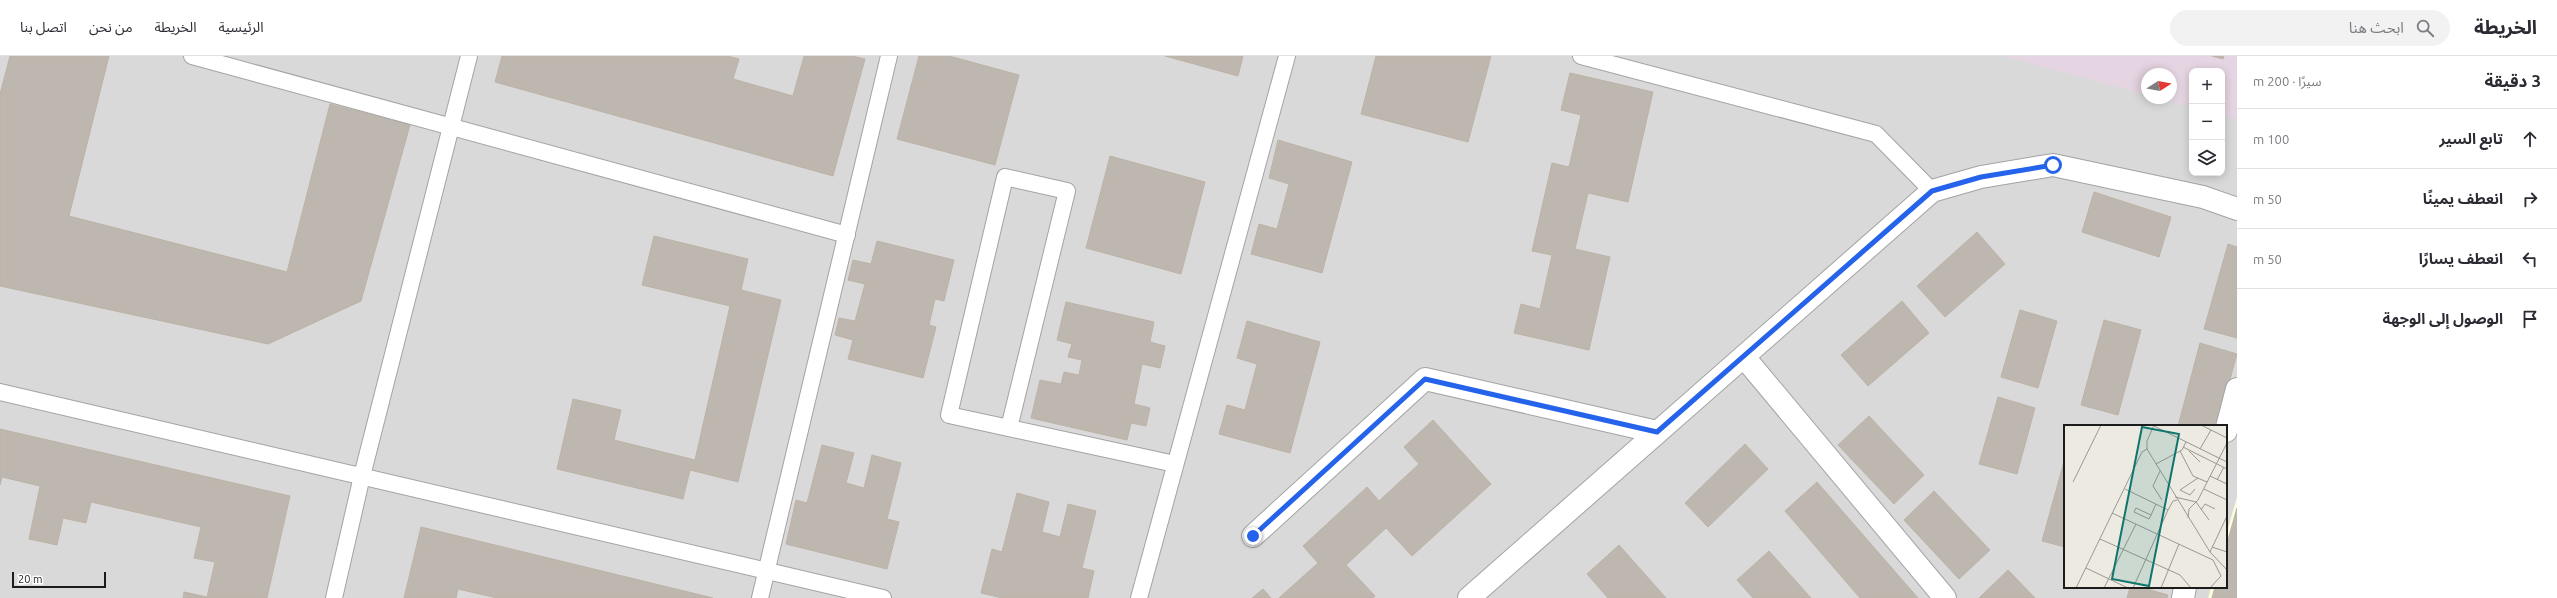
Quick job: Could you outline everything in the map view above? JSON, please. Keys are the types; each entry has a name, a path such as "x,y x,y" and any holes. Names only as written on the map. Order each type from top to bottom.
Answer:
{"street":[{"path":"1469,598 1932,191 1981,177 2053,165 2203,197 2237,209"},
{"path":"1744,357 1945,598"},
{"path":"1253,536 1425,379 1657,432"},
{"path":"2227,427 2237,389"},
{"path":"2183,598 2186,588"}],"lane":[{"path":"192,56 847,235"},
{"path":"334,598 362,476 469,56"},
{"path":"760,598 847,235 888,56"},
{"path":"1139,598 1287,56"},
{"path":"1581,56 1876,134 1932,191"},
{"path":"1009,428 1067,191 1005,177 949,415 1175,464"},
{"path":"0,392 884,598"}],"shaded area":[{"path":"0,56 2237,56 2237,598 0,598"},
{"path":"2004,56 2237,56 2237,119 2225,116 2225,68 2189,68 2189,106 2177,103 2177,68 2141,68 2141,93"},
{"path":"2237,497 2237,598 2208,598 2211,588 2227,588 2227,532"}],"building":[{"path":"10,56 109,56 69,216 287,272 330,104 410,125 361,301 268,344 0,286 0,94"},
{"path":"502,56 727,56 739,59 733,79 793,96 804,56 852,56 865,59 833,176 495,82"},
{"path":"919,56 949,56 1019,75 995,165 897,139"},
{"path":"1165,56 1243,56 1238,76"},
{"path":"1376,56 1491,56 1468,142 1361,114"},
{"path":"2212,56 2224,56 2223,59"},
{"path":"1570,73 1653,92 1628,202 1588,193 1575,249 1610,257 1589,350 1514,333 1521,304 1540,309 1552,255 1532,251 1552,163 1569,167 1581,115 1561,110"},
{"path":"1278,140 1352,162 1322,273 1251,254 1259,224 1277,229 1289,184 1269,178"},
{"path":"1110,156 1205,182 1181,274 1086,248"},
{"path":"2094,192 2171,217 2159,257 2082,232"},
{"path":"1977,232 2005,264 1945,317 1917,286"},
{"path":"654,236 748,259 741,290 781,300 738,482 690,470 683,499 557,469 573,399 621,410 614,440 695,460 730,306 642,285"},
{"path":"877,241 954,260 944,301 935,299 929,325 936,327 923,378 848,359 853,340 835,335 839,318 855,321 865,284 848,280 853,260 871,264"},
{"path":"2228,244 2237,247 2237,338 2204,329"},
{"path":"1902,301 1929,333 1868,386 1841,355"},
{"path":"1066,302 1154,322 1150,342 1165,346 1160,368 1142,364 1134,404 1150,408 1146,426 1131,423 1127,440 1031,418 1040,380 1061,384 1064,372 1079,375 1082,360 1068,357 1072,344 1057,340"},
{"path":"2020,310 2057,321 2038,388 2001,377"},
{"path":"2104,320 2141,330 2118,415 2081,405"},
{"path":"1247,321 1320,342 1290,453 1219,434 1227,405 1245,410 1257,364 1237,358"},
{"path":"2200,343 2237,354 2217,425 2178,425"},
{"path":"1998,397 2035,408 2017,474 1979,464"},
{"path":"1869,416 1924,475 1894,504 1838,445"},
{"path":"1433,420 1491,484 1412,556 1386,528 1346,565 1375,596 1373,598 1279,598 1318,563 1303,546 1367,487 1379,501 1419,464 1404,447"},
{"path":"0,429 290,496 267,598 183,598 184,592 207,597 215,562 194,558 201,527 91,502 86,523 63,518 57,545 29,539 40,486 2,477 0,485"},
{"path":"1745,444 1768,469 1708,527 1685,503"},
{"path":"822,445 854,453 846,483 864,488 872,455 901,463 887,519 899,522 887,569 786,544 796,500 807,503"},
{"path":"2064,462 2064,547 2042,541"},
{"path":"1817,482 1918,598 1860,598 1785,511"},
{"path":"1934,491 1990,550 1959,579 1904,520"},
{"path":"1017,493 1049,502 1042,532 1060,537 1068,504 1096,511 1082,568 1094,571 1088,598 1002,598 981,593 992,549 1002,552"},
{"path":"2237,508 2237,598 2212,598 2215,588 2227,588 2227,543"},
{"path":"421,527 713,598 497,598 458,589 456,598 404,598"},
{"path":"1619,545 1666,598 1608,598 1587,574"},
{"path":"1769,551 1811,598 1753,598 1737,580"},
{"path":"2008,570 2035,598 1979,598"},
{"path":"2130,588 2144,588 2168,595 2167,598 2127,598"},
{"path":"1263,589 1271,598 1252,598"}],"route":[{"path":"1253,536 1425,379 1657,432 1932,191 1981,177 2053,165"}]}
